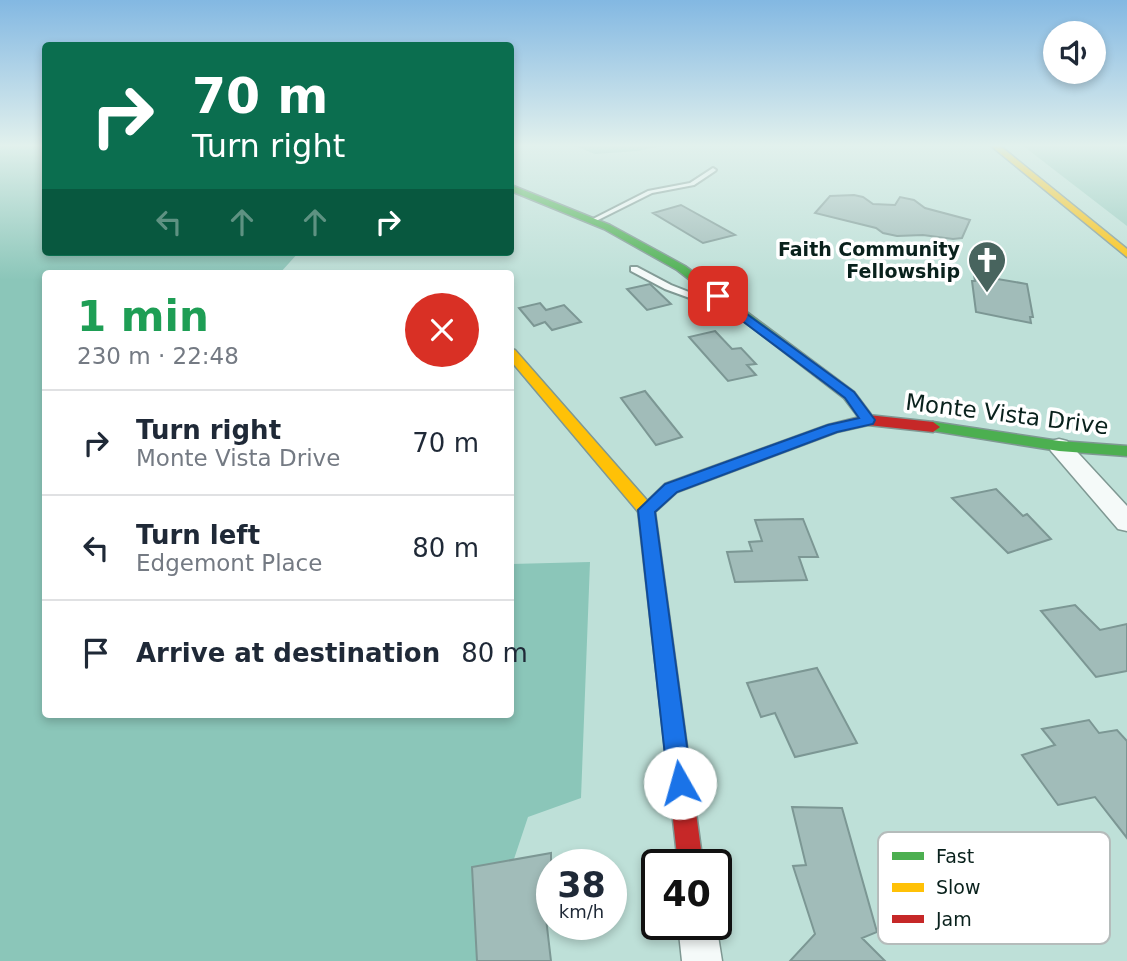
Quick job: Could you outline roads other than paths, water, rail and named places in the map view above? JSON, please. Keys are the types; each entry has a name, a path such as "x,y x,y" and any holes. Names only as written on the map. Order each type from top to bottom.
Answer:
{"street":[{"path":"516,190 592,221 681,268 849,395 868,420"},
{"path":"1049,190 1127,254"},
{"path":"514,356 646,510 688,849"},
{"name":"Monte Vista Drive","path":"646,510 671,488 833,428 868,420 922,425 1059,446 1127,451"},
{"path":"1059,446 1127,522"},
{"path":"699,940 702,961"}],"lane":[{"path":"592,221 650,192 661,190"},
{"path":"634,269 668,287 736,310"}],"place":[{"name":"Faith Community Fellowship","path":"987,294"}]}
